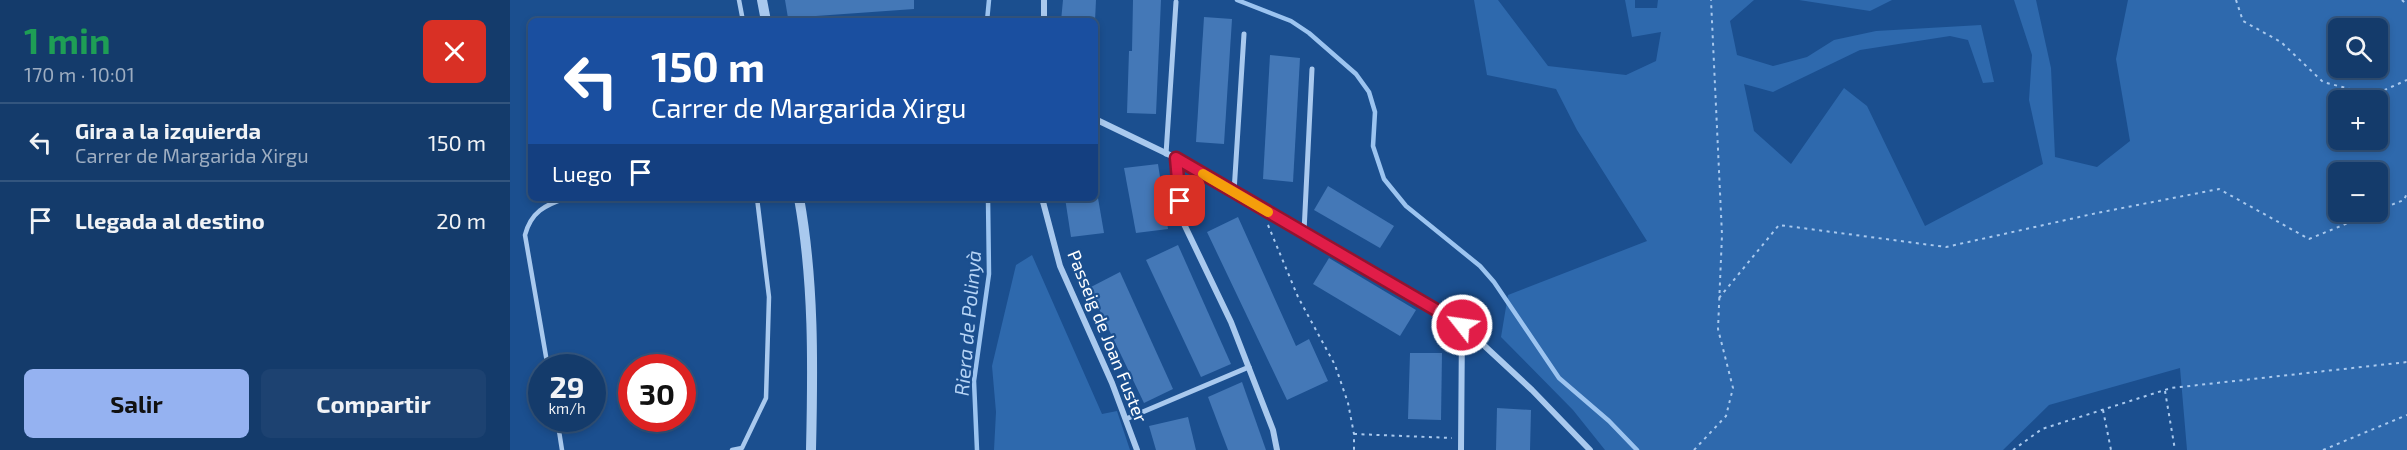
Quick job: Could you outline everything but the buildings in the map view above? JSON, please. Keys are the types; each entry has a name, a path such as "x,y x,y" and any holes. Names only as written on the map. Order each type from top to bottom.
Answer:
{"street":[{"path":"762,0 765,18"},
{"path":"1044,0 1044,18"},
{"path":"1166,154 1176,2"},
{"path":"1234,192 1245,34"},
{"path":"1304,232 1312,69"},
{"path":"1098,120 1176,158 1462,325 1532,390 1590,450"},
{"path":"1176,158 1183,222 1231,322 1273,430 1277,450"},
{"path":"799,201 809,283 813,364 811,450"},
{"name":"Passeig de Joan Fuster","path":"1043,201 1060,266 1112,383 1137,450"},
{"path":"1461,450 1462,325"},
{"path":"1126,419 1248,367"}],"lane":[{"path":"739,0 742,18"},
{"path":"546,354 525,235 533,216 544,205 557,201"},
{"path":"732,450 742,448 766,398 769,297 758,201"},
{"path":"559,432 562,450"}],"path":[{"path":"1694,450 1726,416 1733,388 1718,329 1722,235 1711,0"},
{"path":"2236,0 2243,21 2281,42 2323,82 2373,94 2407,80"},
{"path":"2402,0 2407,5"},
{"path":"1719,298 1779,225 1946,248 2097,213 2219,189 2309,238 2349,222"},
{"path":"2388,206 2404,200 2407,193"},
{"path":"1262,208 1298,297 1335,365 1348,403 1354,434 1354,450"},
{"path":"2013,450 2042,429 2165,391 2407,362"},
{"path":"2165,391 2175,450"},
{"path":"2103,410 2111,450"},
{"path":"2323,450 2407,415"},
{"path":"1354,434 1461,438"}],"shaded area":[{"path":"1474,0 1498,0 1548,66 1626,75 1656,61 1661,32 1632,37 1625,0 1635,0 1635,8 1657,8 1658,0 1754,0 1730,21 1737,55 1773,66 1807,57 1834,40 1876,31 1981,25 1994,82 1983,83 1968,40 1950,36 1860,50 1773,92 1744,84 1754,131 1791,164 1844,88 1867,106 1925,226 2043,164 2029,100 2032,55 2014,0 2036,0 2051,68 2055,157 2097,167 2130,141 2116,59 2128,0 2407,0 2407,450 2187,450 2180,368 2049,405 2003,450 1605,450 1573,410 1501,337 1508,295 1647,241 1577,130 1556,89 1487,75"},
{"path":"1799,0 1892,0 1870,11"},
{"path":"1032,255 1102,414 1117,411 1130,450 994,450 996,412 992,366 1016,265"}],"waterway":[{"name":"Riera de Polinyà","path":"987,18 989,0"},
{"path":"1237,0 1291,21 1309,33 1356,74 1369,92 1375,112 1373,146 1384,179 1406,206 1480,266 1494,282 1559,378 1609,421 1637,450"},
{"name":"Riera de Polinyà","path":"977,450 974,381 989,274 988,201"}],"slow traffic":[{"path":"1203,174 1268,212"}],"route":[{"path":"1180,201 1176,158 1462,325"}]}
